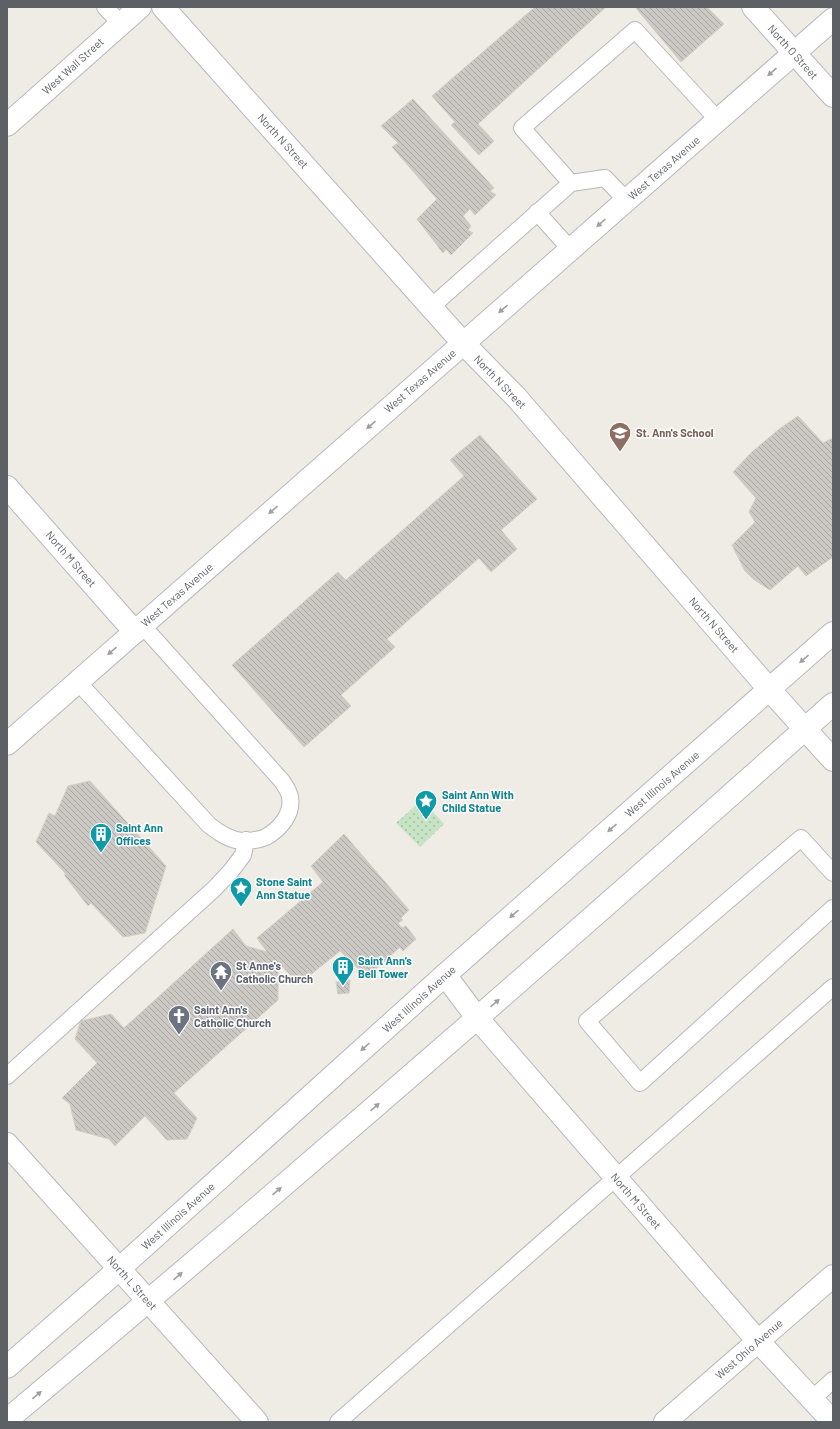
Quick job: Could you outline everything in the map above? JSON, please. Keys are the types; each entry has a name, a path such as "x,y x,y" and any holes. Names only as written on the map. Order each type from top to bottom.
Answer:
{"main road":[{"name":"West Wall Street","path":"7,125 140,7"},
{"name":"North N Street","path":"163,7 463,343 516,397 769,690 833,760"},
{"name":"North O Street","path":"753,7 833,96"},
{"name":"West Texas Avenue","path":"7,744 833,19"},
{"name":"North M Street","path":"7,487 139,628"},
{"name":"West Illinois Avenue","path":"7,1367 119,1269 445,975 833,633"},
{"path":"7,1420 149,1302 478,1019 833,704"},
{"name":"North M Street","path":"445,975 478,1019 616,1178 758,1341 833,1422"},
{"name":"North L Street","path":"7,1144 257,1422"},
{"name":"West Ohio Avenue","path":"665,1422 833,1276"}],"lane":[{"path":"105,7 120,24"},
{"path":"571,183 522,128 635,30 718,120"},
{"path":"431,307 571,183 605,178 626,200"},
{"path":"537,212 571,250"},
{"path":"78,682 209,825 218,832 230,838 241,841 254,840 265,837 285,821 290,804 290,797 282,781 139,628"},
{"path":"833,873 801,838 587,1021 640,1083 833,908"},
{"path":"7,1076 214,889 232,871 243,855 246,840"},
{"path":"338,1422 833,987"},
{"path":"812,1399 833,1380"}],"green space":[{"path":"422,800 444,824 420,847 396,823"}],"building":[{"path":"535,7 606,7 478,124 494,141 479,155 451,125 455,122 432,96"},
{"path":"635,7 707,7 724,24 681,62"},
{"path":"413,99 494,188 490,191 496,195 475,215 470,209 463,216 471,226 468,230 473,233 451,255 446,249 443,253 417,219 437,199 392,147 398,143 381,126"},
{"path":"798,416 823,443 833,438 833,557 806,576 798,566 770,590 753,579 745,571 732,545 755,522 749,512 756,498 733,472 752,452 778,430"},
{"path":"480,435 537,499 501,530 517,549 491,572 479,558 387,639 395,647 341,695 351,706 304,747 232,665 338,572 346,580 464,476 450,460"},
{"name":"Saint Ann Offices","path":"90,781 166,866 145,933 123,937 91,903 88,906 65,876 65,873 36,842 49,813 55,816 68,786"},
{"name":"St Anne's Catholic Church","path":"344,834 409,910 401,918 403,920 398,923 402,928 406,926 416,939 403,951 400,947 367,977 340,951 299,984 278,962 278,1000 174,1093 197,1118 187,1139 167,1140 145,1116 115,1146 109,1139 76,1130 70,1104 62,1098 97,1063 75,1039 81,1021 111,1014 124,1028 233,929 246,946 267,952 257,938 323,882 311,866"},
{"name":"Saint Ann’s Bell Tower","path":"350,980 349,993 338,994 336,982"}],"place":[{"name":"St. Ann's School","path":"620,452"},
{"name":"Saint Ann With Child Statue","path":"426,820"},
{"name":"Saint Ann Offices","path":"101,854"},
{"name":"Stone Saint Ann Statue","path":"241,908"},
{"name":"Saint Ann’s Bell Tower","path":"343,986"},
{"name":"St Anne's Catholic Church","path":"221,992"},
{"name":"Saint Ann's Catholic Church","path":"179,1036"}]}
